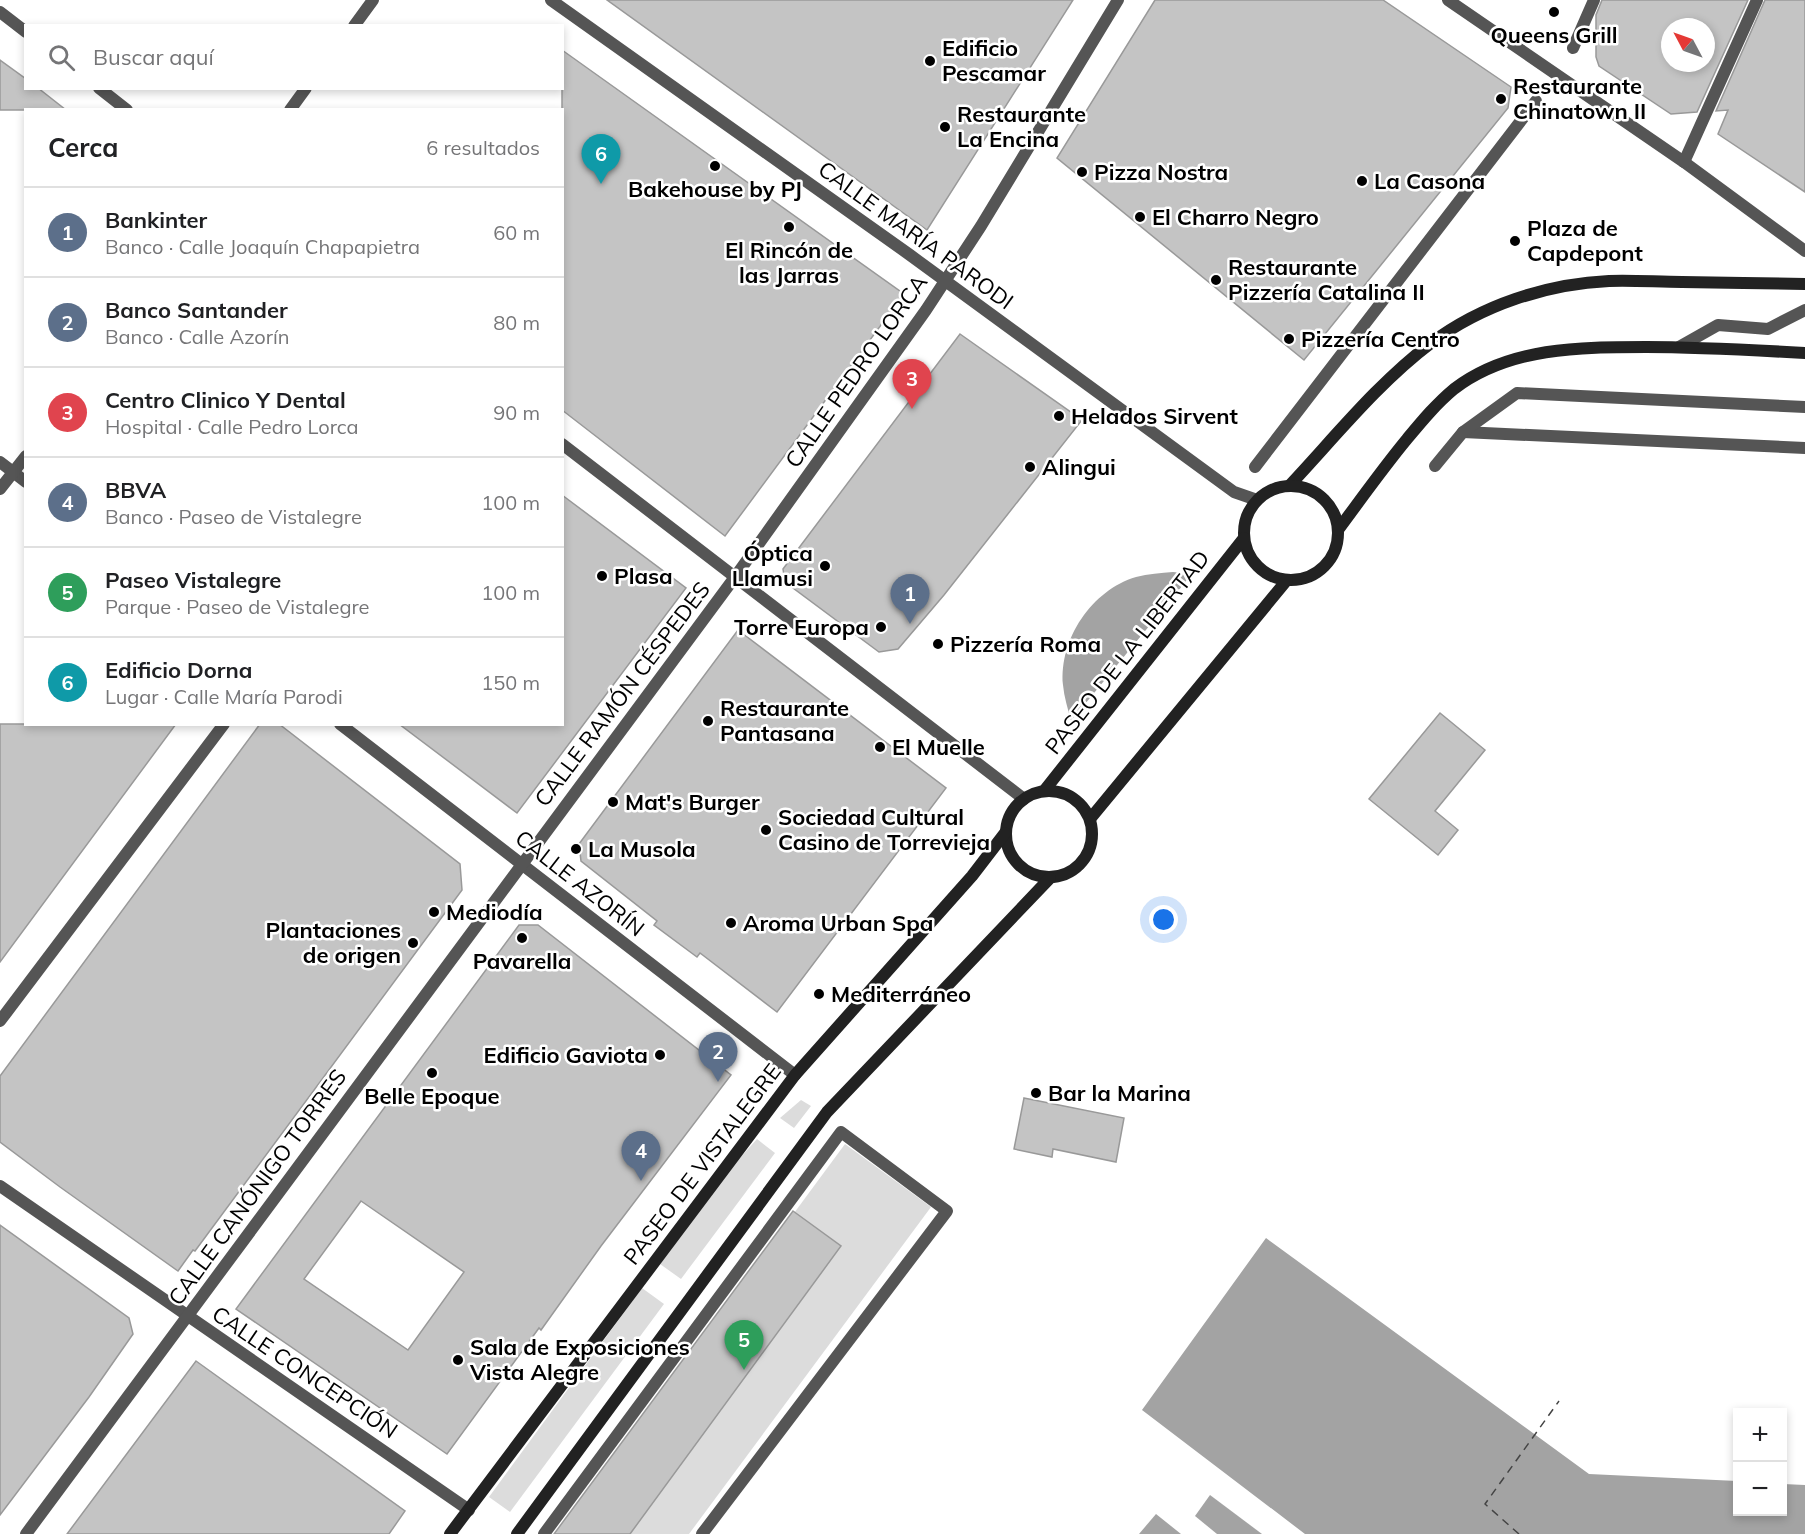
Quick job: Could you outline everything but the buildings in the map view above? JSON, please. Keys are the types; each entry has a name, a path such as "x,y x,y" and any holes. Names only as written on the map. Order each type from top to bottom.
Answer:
{"street":[{"path":"356,24 374,0"},
{"name":"CALLE MARÍA PARODI","path":"551,0 945,281 1234,492 1257,500"},
{"name":"CALLE PEDRO LORCA","path":"735,577 945,281 1118,0"},
{"path":"1448,0 1684,162 1805,251"},
{"path":"1573,48 1594,0"},
{"path":"1684,162 1757,0"},
{"path":"0,12 24,30"},
{"path":"102,90 124,108"},
{"path":"291,108 305,90"},
{"path":"1255,467 1536,101"},
{"path":"1290,485 1364,405 1406,364 1432,343 1466,321 1502,304 1536,292 1569,285 1610,281 1805,284"},
{"path":"1679,347 1718,325 1768,328 1805,310"},
{"path":"1338,530 1430,411 1455,389 1478,374 1514,359 1557,349 1595,347 1679,347 1805,353"},
{"path":"1435,466 1463,432 1517,393 1805,407"},
{"path":"1463,432 1805,448"},
{"path":"517,1534 827,1112 1050,878 1070,872 1086,858 1093,833 1090,819 1083,807 1072,797 1059,791 1044,791 1024,799 564,446"},
{"path":"0,489 24,458"},
{"path":"0,462 24,480"},
{"path":"1244,538 1248,554 1258,567 1272,576 1287,580 1304,578 1319,571 1330,559 1337,544 1338,530 1335,516 1328,502 1317,493 1304,487 1290,485 1275,488 1257,500"},
{"name":"PASEO DE LA LIBERTAD","path":"1044,791 1244,538 1245,522 1251,507 1257,500"},
{"name":"CALLE RAMÓN CÉSPEDES","path":"522,865 735,577"},
{"path":"1090,819 1287,580"},
{"path":"0,1021 222,726"},
{"name":"CALLE AZORÍN","path":"343,726 795,1075"},
{"name":"PASEO DE VISTALEGRE","path":"450,1534 795,1075 972,876 1005,833 1014,808 1024,799"},
{"path":"1005,833 1014,860 1030,873 1050,878"},
{"name":"CALLE CANÓNIGO TORRES","path":"26,1534 522,865"},
{"path":"544,1534 841,1132 947,1211 702,1534"},
{"name":"CALLE CONCEPCIÓN","path":"0,1186 469,1510"}],"shaded area":[{"path":"1173,572 1192,574 1071,721 1065,698 1063,668 1073,634 1081,619 1105,593 1120,583 1136,577"},
{"path":"801,1100 811,1106 794,1128 780,1118"},
{"path":"757,1139 775,1153 681,1279 660,1264 729,1170"},
{"path":"845,1144 931,1207 689,1534 557,1534"},
{"path":"1266,1238 1589,1474 1733,1481 1733,1516 1787,1516 1787,1484 1805,1485 1805,1534 1305,1534 1142,1410"},
{"path":"642,1288 664,1304 510,1512 489,1497"},
{"path":"1210,1495 1262,1534 1217,1534 1195,1516"},
{"path":"1156,1514 1181,1534 1139,1534"}],"ferry route":[{"path":"1519,1534 1485,1504 1559,1401"}],"place":[{"name":"Queens Grill","path":"1554,12"},
{"name":"Edificio Pescamar","path":"930,61"},
{"name":"Restaurante Chinatown II","path":"1501,99"},
{"name":"Restaurante La Encina","path":"945,127"},
{"name":"Bakehouse by PJ","path":"715,166"},
{"name":"Pizza Nostra","path":"1082,172"},
{"name":"La Casona","path":"1362,181"},
{"name":"Edificio Dorna","path":"601,184"},
{"name":"El Charro Negro","path":"1140,217"},
{"name":"El Rincón de las Jarras","path":"789,227"},
{"name":"Plaza de Capdepont","path":"1515,241"},
{"name":"Restaurante Pizzería Catalina II","path":"1216,280"},
{"name":"Pizzería Centro","path":"1289,339"},
{"name":"Centro Clinico Y Dental","path":"912,409"},
{"name":"Helados Sirvent","path":"1059,416"},
{"name":"Alingui","path":"1030,467"},
{"name":"Óptica Llamusi","path":"825,566"},
{"name":"Plasa","path":"602,576"},
{"name":"Bankinter","path":"910,624"},
{"name":"Torre Europa","path":"881,627"},
{"name":"Pizzería Roma","path":"938,644"},
{"name":"Restaurante Pantasana","path":"708,721"},
{"name":"El Muelle","path":"880,747"},
{"name":"Mat's Burger","path":"613,802"},
{"name":"Sociedad Cultural Casino de Torrevieja","path":"766,830"},
{"name":"La Musola","path":"576,849"},
{"name":"Mediodía","path":"434,912"},
{"name":"Aroma Urban Spa","path":"731,923"},
{"name":"Pavarella","path":"522,938"},
{"name":"Plantaciones de origen","path":"413,943"},
{"name":"Mediterráneo","path":"819,994"},
{"name":"Edificio Gaviota","path":"660,1055"},
{"name":"Belle Epoque","path":"432,1073"},
{"name":"Banco Santander","path":"718,1082"},
{"name":"Bar la Marina","path":"1036,1093"},
{"name":"BBVA","path":"641,1181"},
{"name":"Sala de Exposiciones Vista Alegre","path":"458,1360"},
{"name":"Paseo Vistalegre","path":"744,1370"}]}
